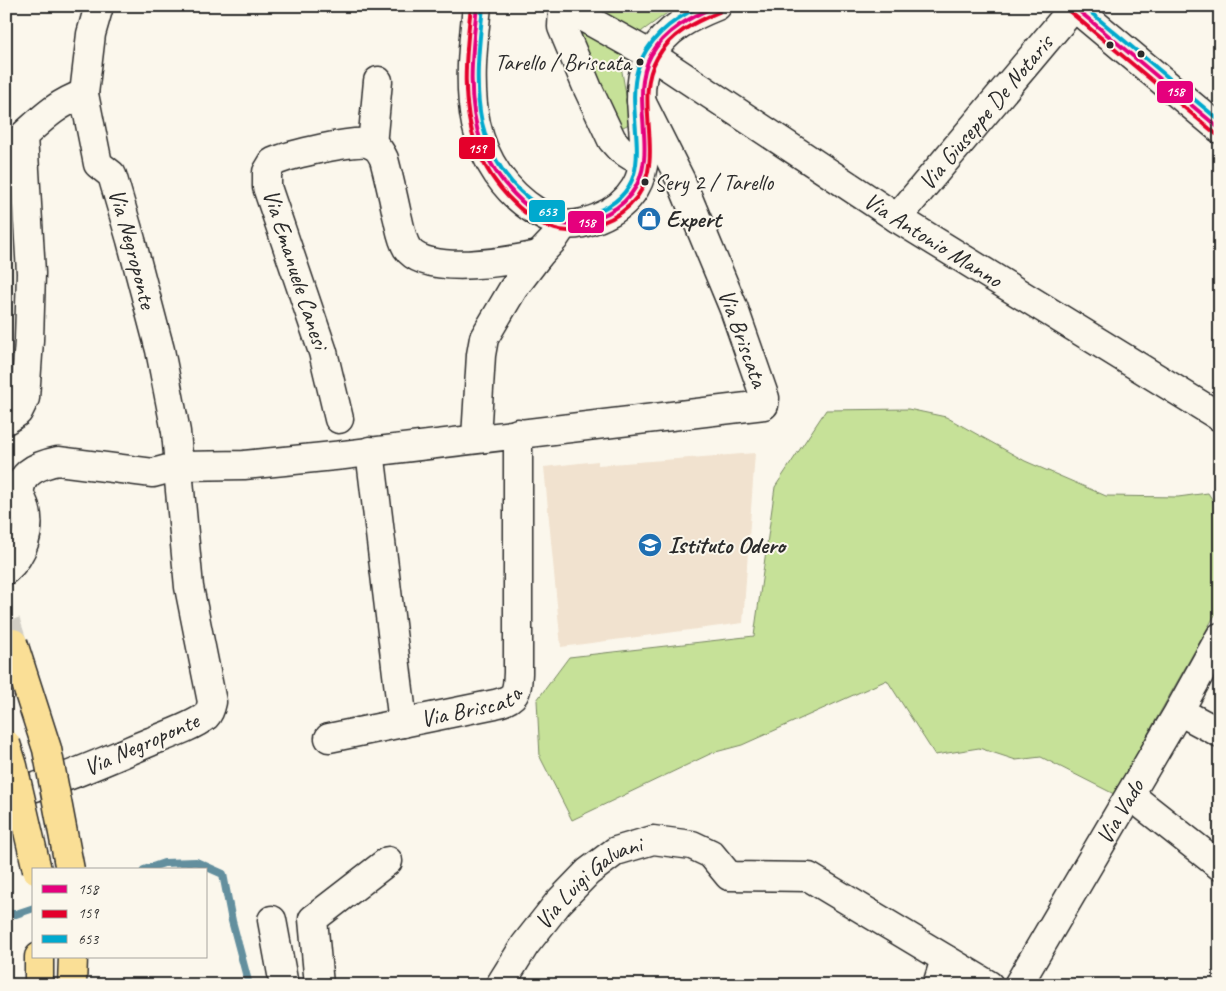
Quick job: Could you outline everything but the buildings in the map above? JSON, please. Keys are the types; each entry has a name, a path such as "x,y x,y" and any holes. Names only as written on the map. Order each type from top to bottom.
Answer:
{"highway":[{"path":"12,643 47,749 70,868"},
{"path":"6,744 13,766 37,868"},
{"path":"39,985 40,958"},
{"path":"72,985 73,958"}],"street":[{"name":"Via Negroponte","path":"6,795 38,788 90,769 186,727 205,717 209,712 212,702 189,587 176,432 160,350 112,175 98,164 84,94 90,34 99,6"},
{"path":"478,6 474,38 473,98 476,124 489,160 504,183 526,205 546,217 564,224 577,224 606,215 620,206 629,197 636,186 644,160 641,101 642,79 651,55 668,34 690,17 717,6"},
{"path":"563,6 562,27 588,90 612,140 620,149 631,156 644,160"},
{"name":"Via Antonio Manno","path":"563,6 651,55 897,218 1220,417"},
{"path":"1073,7 1220,129"},
{"name":"Via Giuseppe De Notaris","path":"897,218 1073,7"},
{"path":"378,81 372,144 378,149 384,159 404,241 413,255 431,262 466,264 500,263 539,255"},
{"path":"6,420 18,412 25,398 29,340 31,273 24,136 52,110 67,100 84,94"},
{"name":"Via Briscata","path":"179,466 244,464 370,451 764,405 765,398 734,309 682,181 641,101"},
{"name":"Via Emanuele Canesi","path":"339,419 323,352 267,187 267,172 273,162 278,160 346,144 372,144"},
{"path":"476,438 481,355 484,338 512,289 539,255 554,240 564,224"},
{"name":"Via Briscata","path":"329,738 506,701 512,698 516,692 518,672 518,433"},
{"name":"Via Briscata","path":"370,451 403,723"},
{"path":"9,571 20,554 26,533 26,516 20,490 22,482 33,470 58,462 153,473 179,466"},
{"name":"Via Vado","path":"1018,985 1179,711 1220,637"},
{"path":"1179,711 1220,732"},
{"path":"1130,795 1220,866"},
{"name":"Via Luigi Galvani","path":"500,985 524,945 558,903 588,872 616,851 653,840 692,845 711,854 729,876 809,877 989,985"},
{"path":"318,985 314,919 388,860"},
{"path":"272,920 284,985"},
{"path":"937,985 946,959"}],"shaded area":[{"name":"Istituto Odero","path":"755,453 743,623 561,647 544,467 598,461 598,465"}],"green space":[{"path":"585,6 677,6 642,31 621,66 631,123 617,130 577,32"},
{"path":"908,409 946,417 1025,461 1106,496 1178,497 1208,493 1220,511 1220,606 1114,794 1041,757 1016,760 979,748 935,755 887,680 742,745 712,753 572,820 540,757 537,700 569,657 754,636 775,487 826,410"}],"waterway":[{"path":"150,868 164,863 196,862 223,874 232,921 249,985"},
{"path":"6,914 16,914 32,909"}],"tunnel":[{"path":"6,622 13,643"}],"transit line":[{"name":"159","path":"471,6 467,42 466,96 468,113 477,148 491,175 501,189 525,213 553,228 568,231 589,228 611,219 621,213 637,197 645,181 649,164 648,92 650,75 657,58 669,42 684,30 719,12"},
{"name":"158","path":"477,6 472,59 472,94 477,128 482,145 495,170 514,194 538,213 564,224 577,224 607,214 620,206 631,194 640,178 644,162 642,90 645,72 651,55 671,31 716,6"},
{"name":"653","path":"483,7 478,65 478,94 482,123 490,148 503,172 521,192 549,212 575,217 596,212 617,200 629,185 635,168 637,149 634,88 642,57 648,47 671,23 701,6"},
{"name":"158","path":"1073,6 1220,129"},
{"name":"653","path":"1083,6 1220,121"},
{"name":"159","path":"1069,11 1216,134"}],"place":[{"name":"Tarello / Briscata","path":"640,62"},
{"name":"Sery 2 / Tarello","path":"645,182"},
{"name":"Expert","path":"649,219"},
{"name":"Istituto Odero","path":"650,545"}]}
